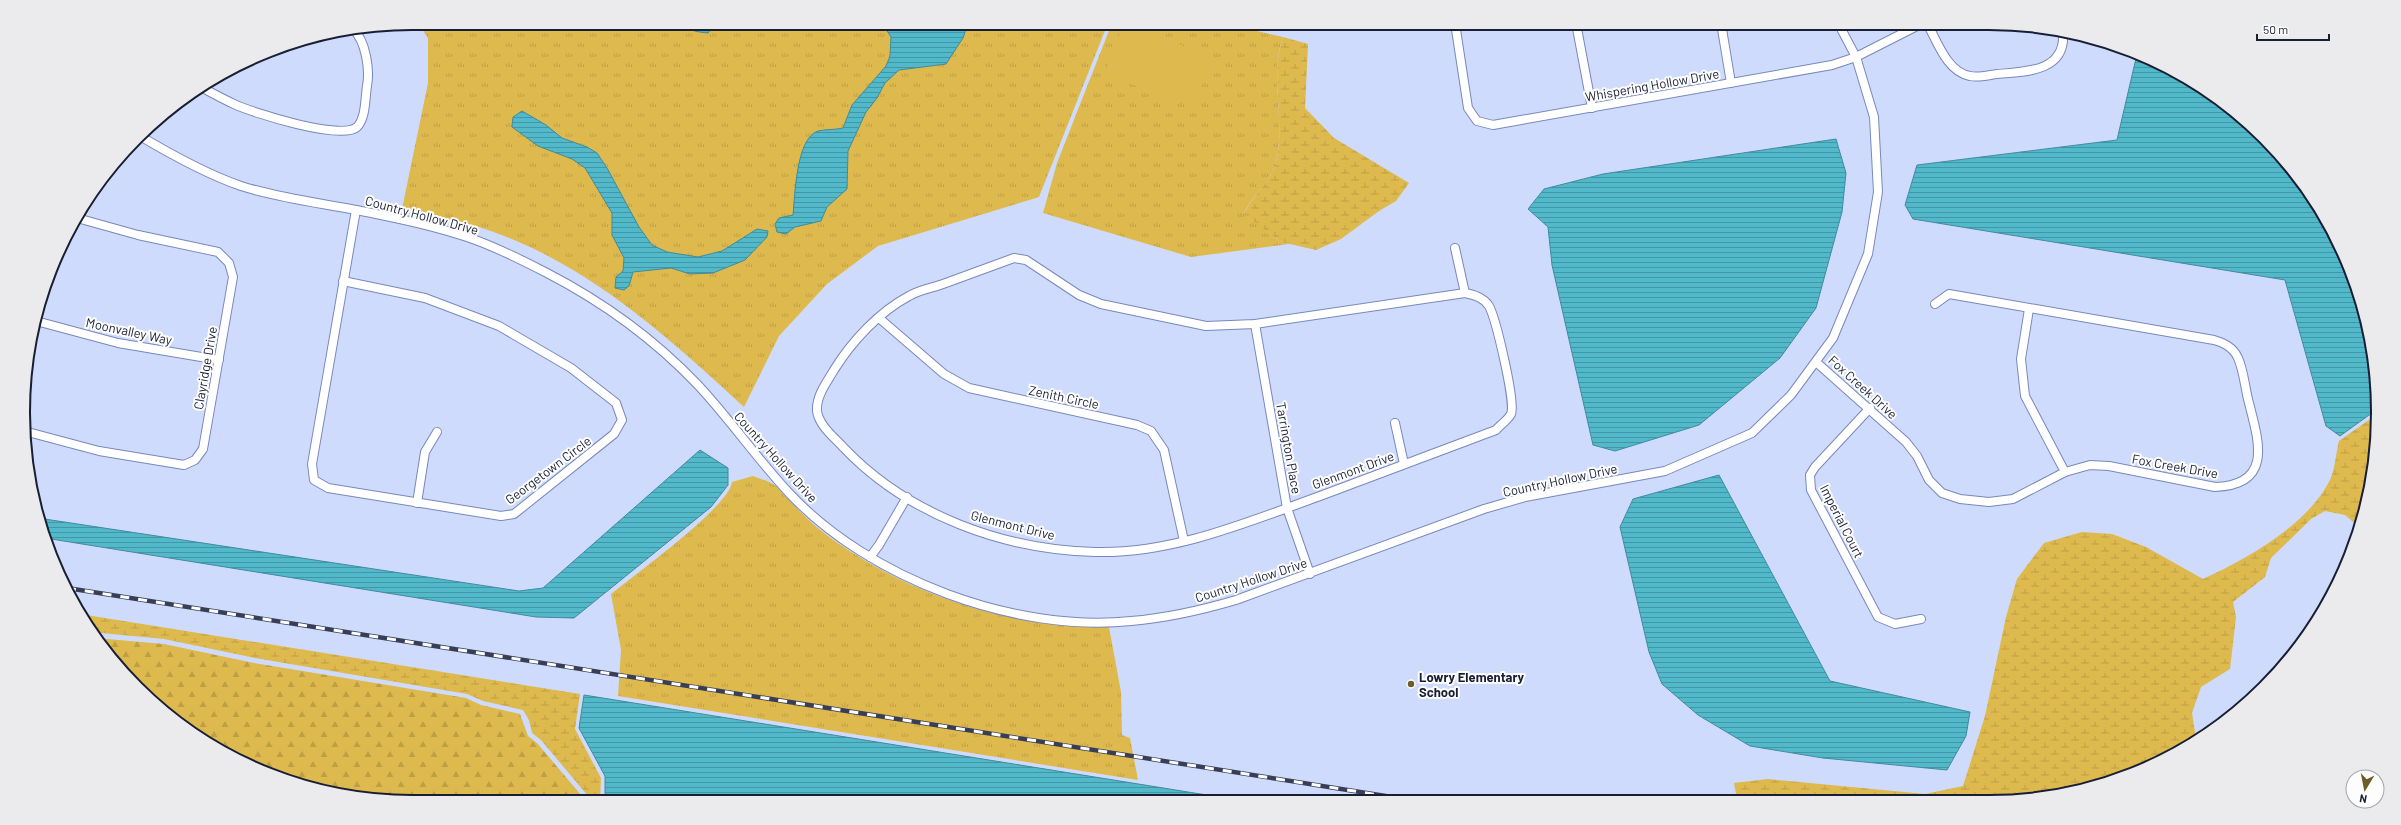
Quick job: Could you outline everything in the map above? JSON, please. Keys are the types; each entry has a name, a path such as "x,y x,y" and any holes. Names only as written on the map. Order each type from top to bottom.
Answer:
{"street":[{"name":"Whispering Hollow Drive","path":"1456,30 1468,108 1477,121 1493,125 1832,64 1856,57 1909,30"},
{"path":"1577,30 1592,108"},
{"path":"1722,30 1731,83"},
{"name":"Country Hollow Drive","path":"145,139 178,158 241,185 283,197 356,210 468,237 546,272 606,306 654,342 698,385 791,495 831,531 870,557 944,594 982,606 1032,616 1076,622 1129,622 1201,610 1310,574 1484,508 1525,497 1665,471 1752,433 1791,395 1834,338 1868,254 1878,192 1874,117 1856,57 1842,30"},
{"path":"1931,30 1950,65 1970,76 2037,70 2052,62 2061,48 2062,37"},
{"path":"207,90 234,104 276,120 344,133 356,128 362,118 369,75 361,40 357,34"},
{"name":"Georgetown Circle","path":"343,281 425,298 499,326 576,372 616,403 622,420 614,434 514,514 501,516 328,488 314,480 312,464 343,281 356,210"},
{"name":"Clayridge Drive","path":"31,433 99,451 184,465 195,460 203,449 233,278 229,263 218,252 138,235 82,219"},
{"path":"1455,248 1465,293"},
{"name":"Glenmont Drive","path":"1014,258 1026,260 1079,295 1101,304 1206,326 1255,324 1465,293 1477,296 1488,304 1494,319 1512,398 1511,414 1496,430 1287,508 1184,541 1147,549 1104,552 1043,548 974,530 938,514 907,497 848,452 824,426 818,411 820,393 847,350 879,318 910,296 1014,258"},
{"name":"Fox Creek Drive","path":"1816,362 1870,408 1906,442 1917,456 1929,480 1942,492 1960,499 1989,502 2013,499 2065,472 2090,465 2109,466 2215,487 2229,486 2242,482 2253,472 2259,458 2259,443 2238,357 2228,345 2214,340 1949,294 1935,304"},
{"path":"2029,309 2021,359 2025,396 2065,472"},
{"name":"Zenith Circle","path":"879,318 944,374 969,388 1137,425 1150,431 1164,450 1184,541"},
{"name":"Moonvalley Way","path":"41,322 118,343 219,360"},
{"name":"Tarrington Place","path":"1255,324 1287,508 1310,574"},
{"name":"Imperial Court","path":"1870,408 1815,467 1810,475 1811,490 1878,617 1895,624 1920,619"},
{"path":"1394,422 1404,464"},
{"path":"417,503 425,452 437,432"},
{"path":"870,557 879,545 907,497"}],"green space":[{"path":"423,30 1105,30 1039,197 878,246 827,284 779,336 744,407 656,329 593,282 560,262 525,244 488,230 402,209 428,83 428,38"},
{"path":"1109,30 1252,30 1283,37 1277,67 1279,146 1276,162 1274,169 1266,183 1252,200 1244,213 1281,242 1289,244 1191,257 1043,213 1057,163"},
{"path":"1121,30 1136,30 1163,39 1166,44 1172,42 1208,55 1211,60 1195,103 1191,106 1154,92 1151,86 1144,89 1109,76 1106,70"},
{"path":"1283,37 1308,44 1305,108 1334,138 1409,183 1396,201 1379,211 1341,239 1316,250 1281,242 1244,214 1247,207 1266,183 1274,169 1276,162 1279,146 1277,68"},
{"path":"2371,419 2368,462 2364,487 2354,523 2345,515 2325,511 2311,519 2271,558 2265,577 2233,602 2236,617 2230,669 2201,687 2192,713 2195,734 2180,744 2158,756 2111,775 2063,788 2038,792 1988,795 1736,795 1734,783 1768,779 1925,794 1963,786 1985,716 2006,617 2017,579 2044,543 2082,532 2112,534 2146,547 2203,579 2256,551 2291,526 2307,512 2320,496 2332,476 2339,441"},
{"path":"753,476 774,484 807,519 828,536 859,557 892,576 926,591 961,604 997,614 1071,626 1109,627 1121,692 1122,735 1130,738 1138,780 618,696 621,650 611,594 699,523 727,493 732,482"},
{"path":"88,615 580,694 575,729 601,778 600,795 587,795 541,740 532,733 529,720 523,710 483,701 467,694 255,658 164,639 100,633"},
{"path":"104,639 164,644 254,663 466,698 481,705 520,714 528,736 537,743 581,795 412,795 363,792 338,788 290,775 266,766 243,756 200,731 160,700 142,683 125,665"}],"shaded area":[{"path":"692,30 710,30 708,33"},
{"path":"886,30 966,30 963,38 946,64 899,70 885,83 877,98 866,112 848,151 847,189 827,207 821,221 795,227 786,234 777,232 775,224 779,218 793,215 798,168 805,144 811,136 818,131 843,128 852,105 886,66 890,56 891,37"},
{"path":"2136,59 2158,69 2201,94 2241,125 2276,160 2307,200 2320,221 2332,243 2351,290 2364,338 2368,363 2371,414 2340,436 2326,426 2285,280 1913,219 1905,205 1917,165 2117,140"},
{"path":"522,111 546,125 562,138 587,147 597,153 607,168 639,227 652,245 667,252 698,257 722,251 757,229 768,231 767,237 745,260 713,273 690,274 671,268 633,272 629,286 624,290 615,288 616,277 623,271 624,258 612,235 612,213 585,168 572,159 538,146 512,127 513,117"},
{"path":"1836,139 1846,173 1842,212 1816,308 1780,358 1699,425 1615,451 1593,445 1552,265 1548,227 1528,209 1544,189 1603,174"},
{"path":"700,450 728,468 728,485 711,507 574,618 536,617 52,539 45,519 519,591 543,588"},
{"path":"1719,475 1830,681 1970,712 1966,736 1947,770 1823,758 1750,746 1698,715 1662,684 1649,652 1620,527 1633,499"},
{"path":"584,695 1207,795 605,795 605,776 579,728"}],"railway":[{"path":"73,589 1379,795"}],"place":[{"name":"Lowry Elementary School","path":"1411,684"}]}
